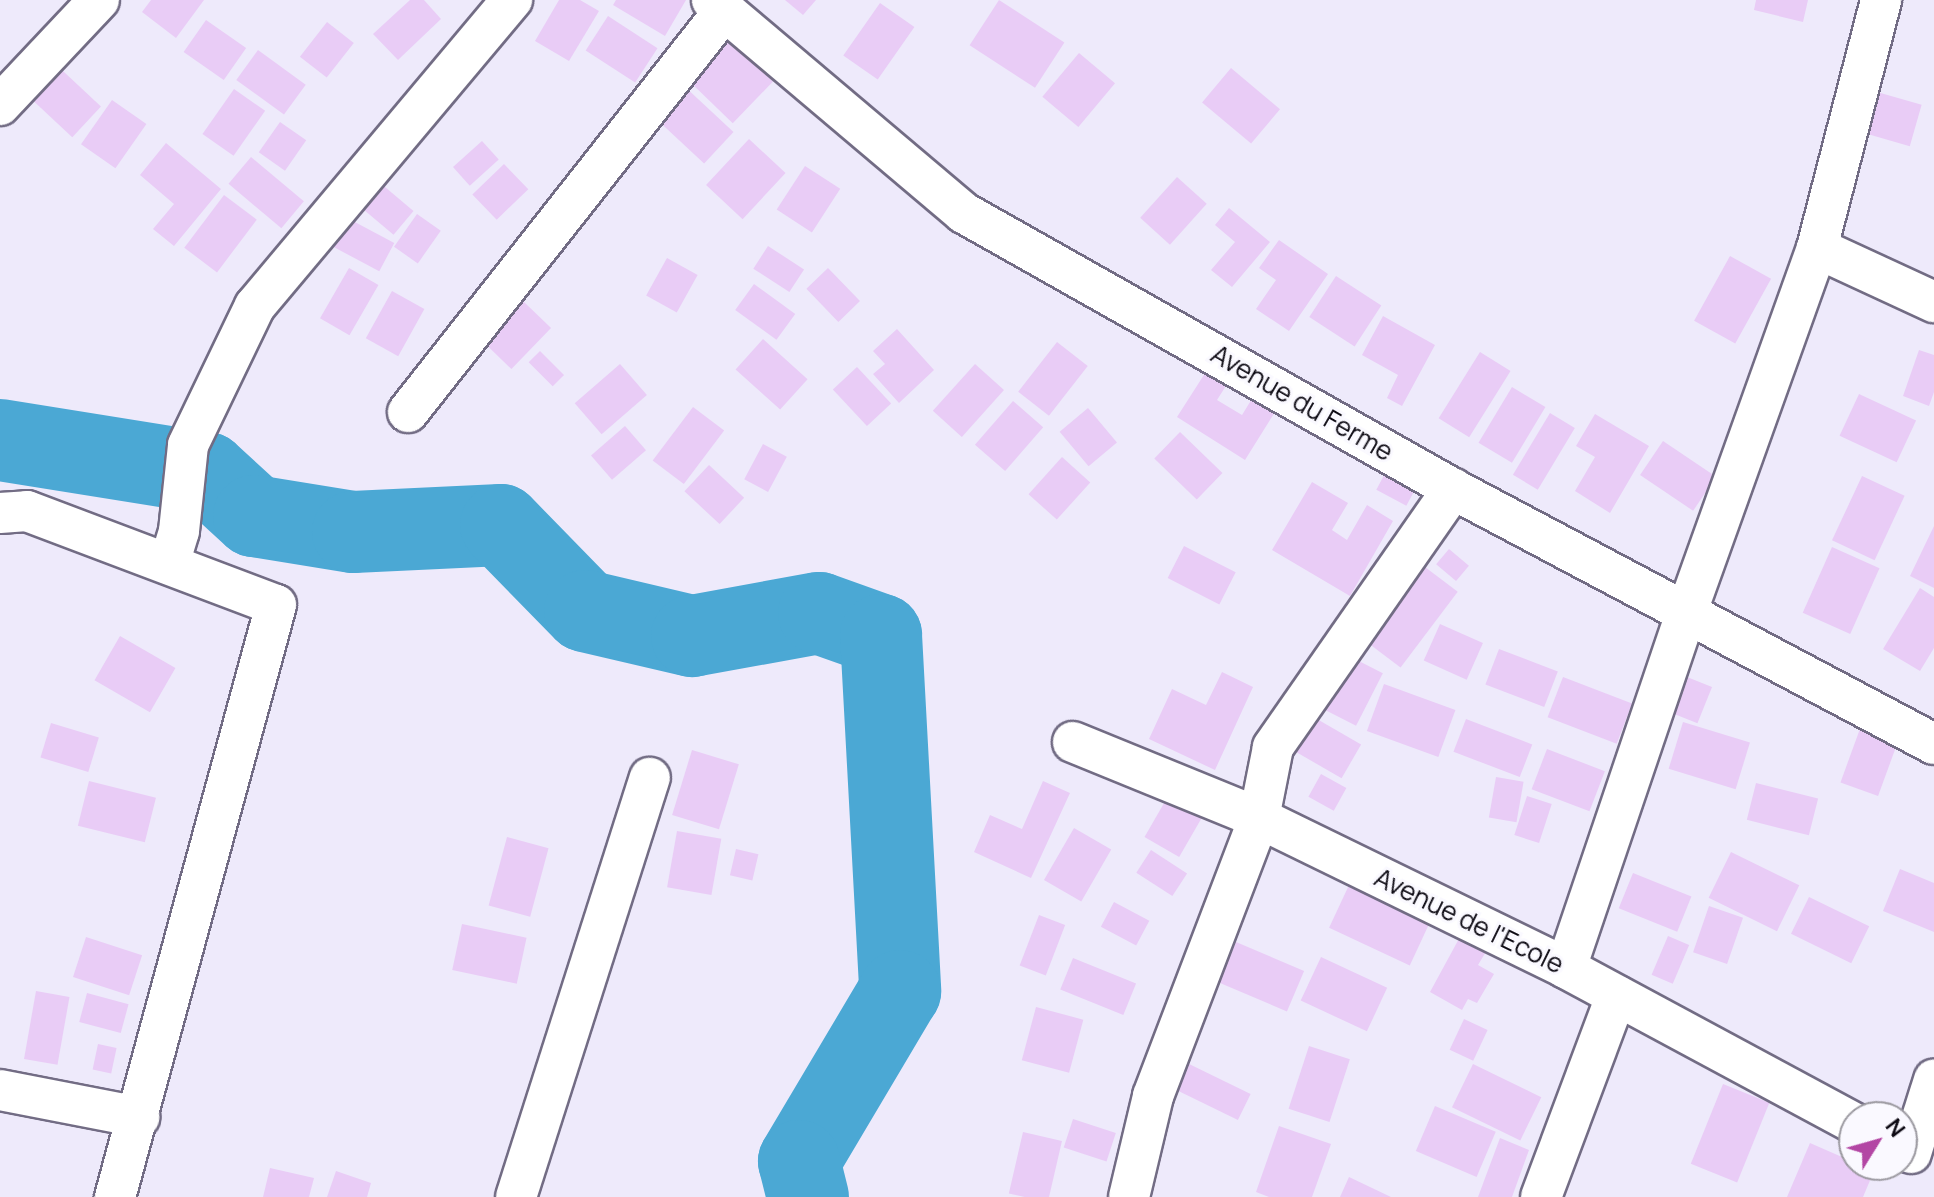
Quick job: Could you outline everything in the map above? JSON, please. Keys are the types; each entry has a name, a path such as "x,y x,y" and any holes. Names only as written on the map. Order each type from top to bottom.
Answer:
{"street":[{"path":"0,105 99,0"},
{"path":"174,548 188,445 255,306 512,0"},
{"path":"1566,968 1686,614 1817,248 1881,0"},
{"path":"408,412 718,5"},
{"name":"Avenue du Ferme","path":"718,5 964,213 1453,489 1934,744"},
{"path":"1817,248 1934,302"},
{"path":"1129,1197 1153,1096 1259,818 1273,747 1453,489"},
{"path":"0,513 27,511 174,548 276,605 115,1197"},
{"name":"Avenue de l'Ecole","path":"1073,742 1259,818 1566,968 1838,1114"},
{"path":"516,1197 650,778"},
{"path":"1541,1197 1616,996"},
{"path":"1918,1148 1934,1080"},
{"path":"0,1090 139,1117"}],"building":[{"path":"151,0 204,0 176,38 142,12"},
{"path":"410,0 424,0 441,19 398,60 373,34"},
{"path":"559,0 580,0 599,11 569,61 535,41"},
{"path":"616,0 686,0 665,36 613,5"},
{"path":"785,0 816,0 803,15"},
{"path":"999,0 1064,42 1035,88 970,45"},
{"path":"1756,0 1808,0 1803,22 1754,10"},
{"path":"880,3 914,27 878,80 843,55"},
{"path":"608,16 657,48 635,83 586,50"},
{"path":"206,20 246,48 224,80 184,52"},
{"path":"327,22 354,43 327,78 300,57"},
{"path":"727,37 773,81 733,123 687,79"},
{"path":"258,50 306,85 284,115 236,80"},
{"path":"1079,53 1115,83 1078,127 1042,97"},
{"path":"49,58 101,106 72,137 20,89"},
{"path":"1231,68 1280,109 1251,144 1202,102"},
{"path":"683,85 733,132 704,164 654,116"},
{"path":"1863,88 1922,105 1910,146 1851,129"},
{"path":"234,89 265,111 234,156 202,134"},
{"path":"112,100 146,124 115,168 81,144"},
{"path":"280,122 306,140 285,171 259,152"},
{"path":"749,139 786,173 743,219 706,185"},
{"path":"482,141 499,160 470,186 453,167"},
{"path":"166,143 221,189 174,246 153,229 174,204 140,175"},
{"path":"251,157 304,201 281,228 229,184"},
{"path":"504,164 528,189 497,220 472,195"},
{"path":"805,166 840,189 812,232 777,210"},
{"path":"1177,177 1207,204 1170,245 1140,218"},
{"path":"379,182 413,211 394,235 359,206"},
{"path":"224,195 257,220 217,272 184,248"},
{"path":"1229,208 1270,242 1232,287 1211,270 1235,242 1215,225"},
{"path":"336,212 394,243 379,271 321,240"},
{"path":"417,214 441,231 418,263 394,247"},
{"path":"1279,240 1328,274 1289,331 1256,309 1276,280 1259,268"},
{"path":"768,246 804,269 789,292 753,269"},
{"path":"1730,256 1771,279 1735,344 1694,321"},
{"path":"667,258 698,275 677,313 646,296"},
{"path":"349,268 378,285 349,335 320,318"},
{"path":"828,268 860,301 838,322 806,289"},
{"path":"1336,276 1381,305 1355,347 1309,317"},
{"path":"754,284 795,314 776,340 735,310"},
{"path":"392,291 424,309 398,356 366,338"},
{"path":"523,301 551,328 511,369 483,342"},
{"path":"1383,316 1435,345 1402,406 1387,398 1398,375 1362,355"},
{"path":"897,329 934,370 899,403 873,374 885,364 873,351"},
{"path":"763,339 808,379 780,410 736,369"},
{"path":"1057,342 1088,366 1049,416 1018,392"},
{"path":"1919,350 1934,355 1934,392 1929,406 1903,396"},
{"path":"540,351 564,375 553,386 529,362"},
{"path":"1480,352 1511,371 1469,437 1439,418"},
{"path":"620,364 647,395 602,434 575,403"},
{"path":"975,364 1004,390 962,437 933,411"},
{"path":"857,367 891,404 867,426 833,390"},
{"path":"1209,367 1229,381 1217,400 1242,415 1258,389 1280,404 1245,460 1177,417"},
{"path":"1512,387 1545,407 1512,463 1479,443"},
{"path":"1859,394 1916,421 1897,462 1840,436"},
{"path":"1013,401 1043,427 1005,471 975,445"},
{"path":"693,407 724,430 684,484 653,461"},
{"path":"1088,408 1117,442 1089,466 1060,432"},
{"path":"1550,413 1575,428 1538,490 1513,475"},
{"path":"1595,414 1649,446 1610,513 1575,491 1595,457 1576,446"},
{"path":"625,426 646,450 612,480 591,456"},
{"path":"1180,432 1222,473 1197,500 1154,459"},
{"path":"1663,441 1716,477 1693,511 1640,475"},
{"path":"763,444 787,457 768,492 744,479"},
{"path":"1062,457 1090,482 1057,520 1029,494"},
{"path":"709,465 744,498 720,524 684,491"},
{"path":"1389,466 1419,482 1406,506 1376,490"},
{"path":"1862,476 1905,496 1875,560 1832,540"},
{"path":"1312,482 1348,503 1332,530 1347,540 1367,505 1393,521 1350,596 1272,550"},
{"path":"1934,526 1934,588 1910,576"},
{"path":"1184,546 1236,572 1219,604 1168,578"},
{"path":"1832,547 1880,568 1850,634 1803,613"},
{"path":"1449,549 1469,566 1456,581 1436,564"},
{"path":"1417,561 1458,592 1401,668 1360,637"},
{"path":"1920,588 1934,597 1934,648 1920,671 1883,649"},
{"path":"1440,624 1483,643 1467,680 1424,661"},
{"path":"120,636 175,668 150,712 94,680"},
{"path":"1499,649 1558,672 1544,707 1485,684"},
{"path":"1349,656 1383,673 1356,726 1322,709"},
{"path":"1222,672 1253,687 1215,770 1149,739 1172,689 1206,705"},
{"path":"1563,677 1632,704 1617,744 1548,717"},
{"path":"1687,677 1712,687 1697,723 1672,713"},
{"path":"1384,684 1455,710 1438,757 1367,731"},
{"path":"1310,715 1361,745 1342,778 1290,749"},
{"path":"1466,719 1532,744 1520,777 1453,752"},
{"path":"1683,722 1750,742 1736,789 1669,769"},
{"path":"51,723 99,738 88,772 40,757"},
{"path":"1861,726 1899,740 1878,796 1840,782"},
{"path":"1547,749 1605,771 1589,811 1532,789"},
{"path":"692,750 739,764 719,829 672,815"},
{"path":"1321,774 1346,788 1334,811 1308,797"},
{"path":"1496,777 1524,782 1516,822 1489,817"},
{"path":"89,781 156,798 145,842 78,826"},
{"path":"1043,781 1070,793 1031,878 974,852 990,815 1022,829"},
{"path":"1756,783 1818,798 1809,835 1747,820"},
{"path":"1527,796 1552,804 1539,843 1514,835"},
{"path":"1167,798 1202,818 1179,857 1144,837"},
{"path":"1074,828 1111,849 1081,901 1044,880"},
{"path":"677,831 721,839 711,895 667,887"},
{"path":"507,837 549,848 530,917 489,906"},
{"path":"736,849 758,854 752,880 730,875"},
{"path":"1151,850 1187,873 1172,896 1136,873"},
{"path":"1731,852 1799,885 1777,931 1709,898"},
{"path":"1357,868 1438,906 1410,965 1329,928"},
{"path":"1900,869 1934,883 1934,932 1883,911"},
{"path":"1633,873 1691,897 1677,932 1619,908"},
{"path":"1809,897 1869,926 1851,963 1791,934"},
{"path":"1114,902 1149,921 1136,946 1101,927"},
{"path":"1709,906 1743,918 1727,964 1693,952"},
{"path":"1039,915 1065,925 1046,975 1020,965"},
{"path":"462,924 527,938 517,984 452,970"},
{"path":"1461,935 1487,950 1478,965 1494,974 1477,1003 1468,999 1462,1010 1430,992"},
{"path":"1668,936 1689,945 1673,984 1652,975"},
{"path":"86,937 142,955 129,995 73,977"},
{"path":"1236,942 1304,971 1287,1011 1219,983"},
{"path":"1321,957 1387,988 1367,1031 1301,1001"},
{"path":"1073,958 1136,983 1123,1015 1060,990"},
{"path":"36,991 69,997 58,1065 24,1059"},
{"path":"87,993 129,1004 121,1033 79,1022"},
{"path":"1036,1007 1083,1020 1069,1073 1022,1060"},
{"path":"1464,1019 1488,1030 1473,1061 1450,1050"},
{"path":"98,1044 117,1048 111,1073 93,1069"},
{"path":"1309,1046 1350,1059 1330,1122 1289,1109"},
{"path":"1185,1062 1251,1094 1238,1120 1172,1088"},
{"path":"1473,1064 1541,1097 1520,1140 1452,1107"},
{"path":"1723,1084 1769,1103 1737,1182 1691,1164"},
{"path":"1435,1106 1496,1132 1477,1177 1416,1151"},
{"path":"1073,1119 1116,1133 1107,1161 1064,1148"},
{"path":"1279,1126 1331,1144 1312,1197 1269,1197 1256,1192"},
{"path":"1023,1132 1062,1141 1049,1197 1009,1193"},
{"path":"1500,1138 1529,1150 1512,1197 1478,1197"},
{"path":"1810,1143 1838,1155 1838,1181 1870,1181 1863,1197 1787,1197"},
{"path":"270,1168 314,1178 309,1197 263,1197"},
{"path":"336,1171 371,1183 367,1197 327,1197"},
{"path":"1349,1177 1391,1197 1340,1197"}],"waterway":[{"path":"0,440 207,473 254,516 353,532 501,525 585,611 692,636 819,613 881,635 900,991 799,1161 808,1197"}]}
